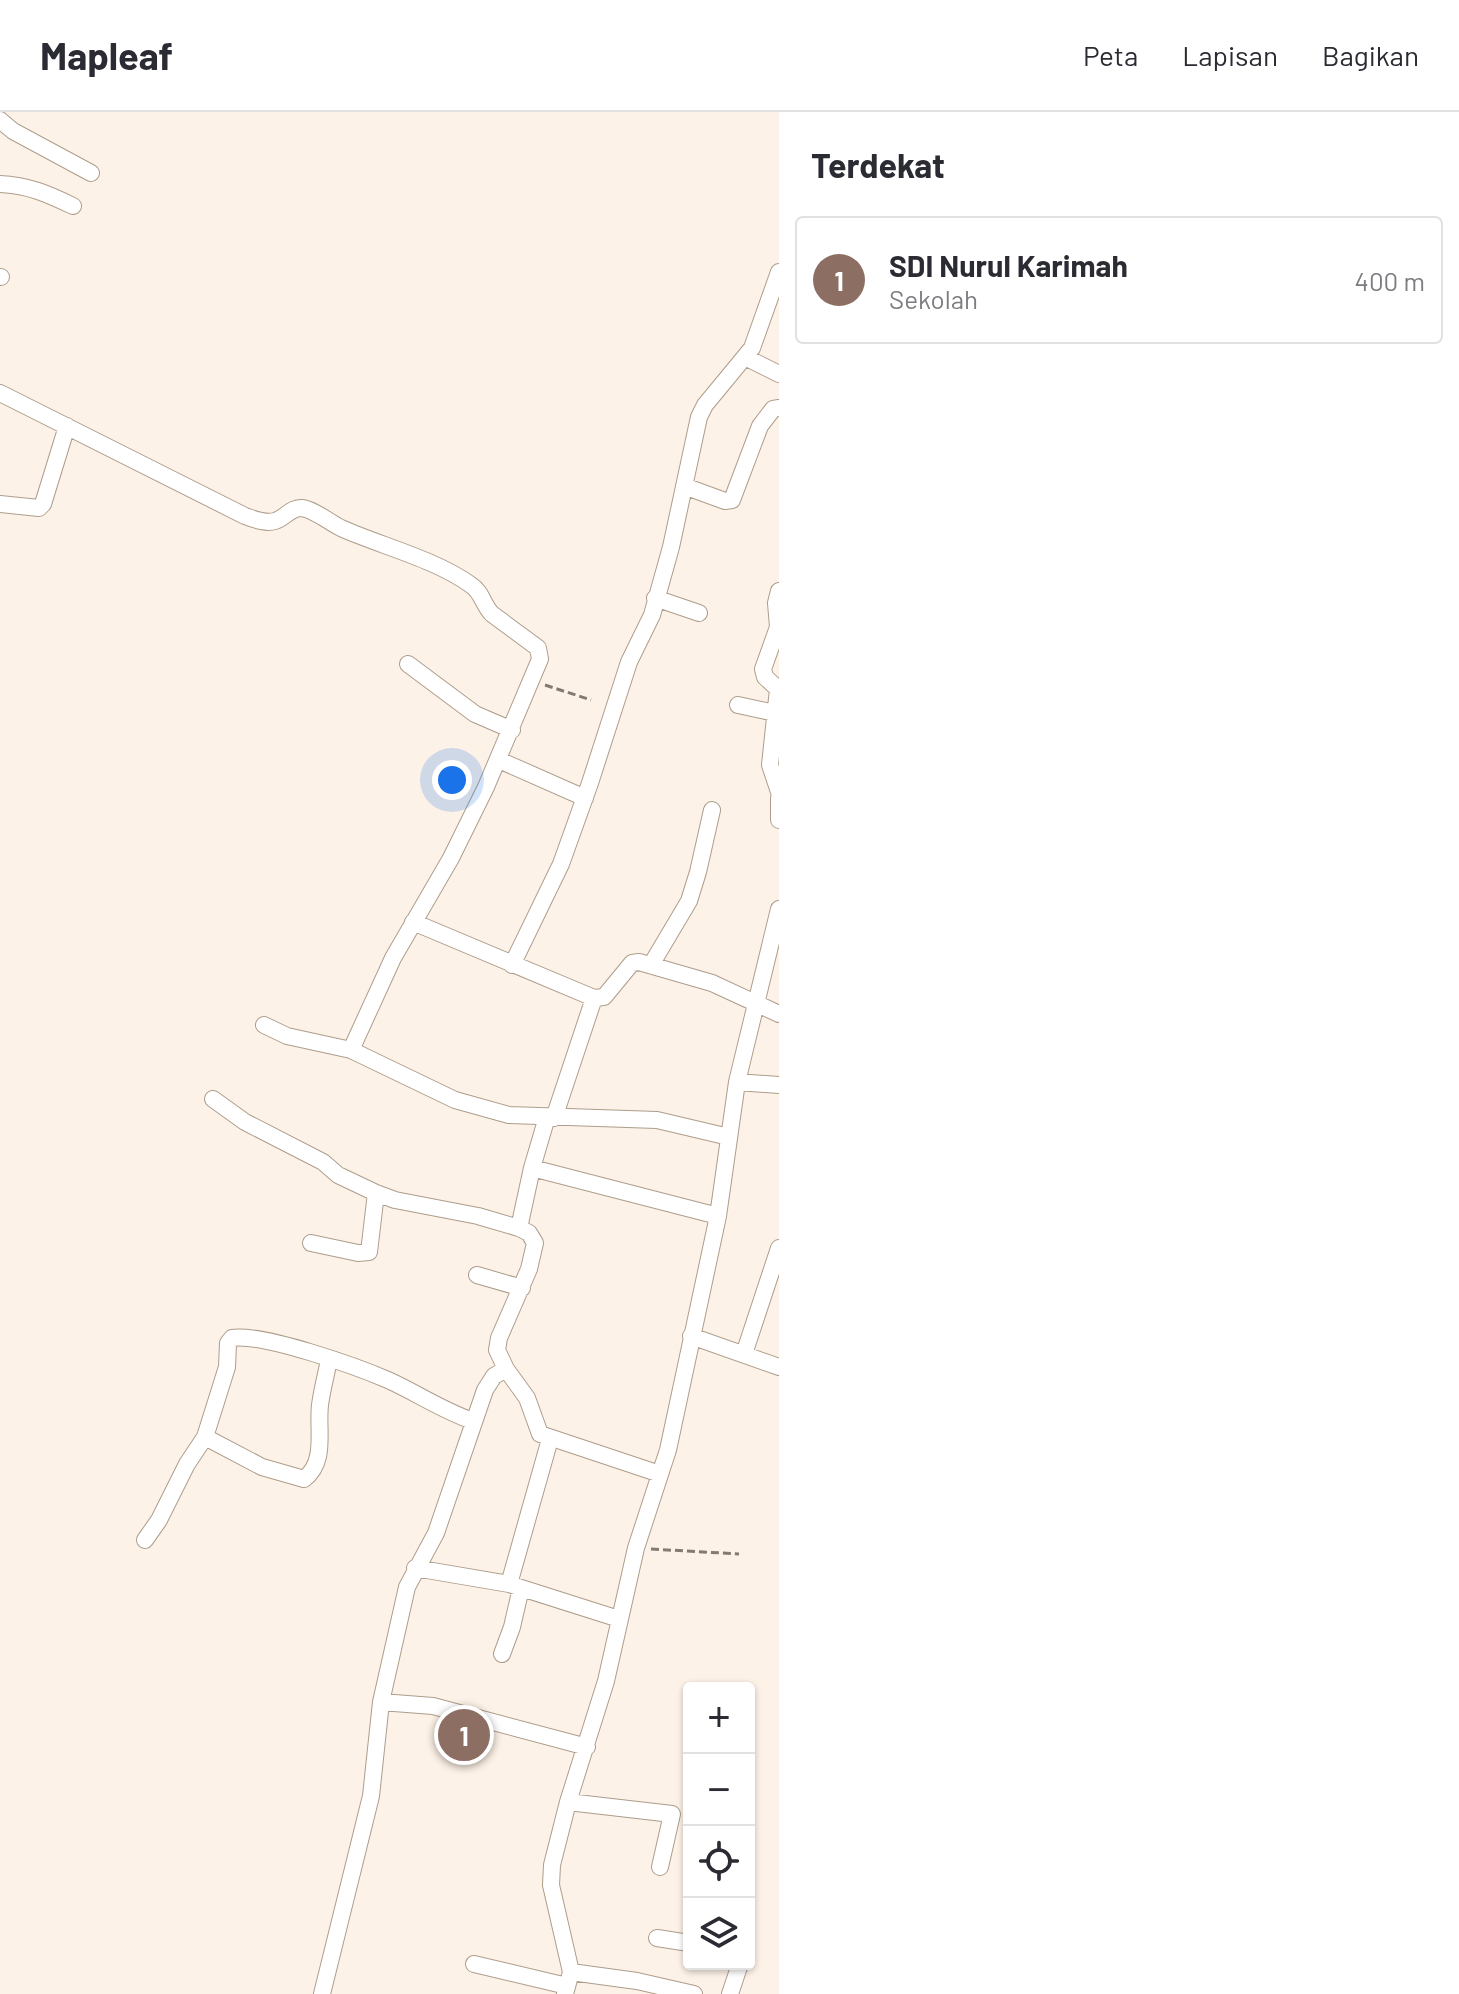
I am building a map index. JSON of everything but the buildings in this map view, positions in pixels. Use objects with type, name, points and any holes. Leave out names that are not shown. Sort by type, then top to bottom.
[{"type":"street","points":[[0,120],[13,131],[91,173]]},
{"type":"street","points":[[0,184],[30,187],[73,206]]},
{"type":"street","points":[[512,965],[561,864],[629,662],[652,615],[671,547],[699,417],[705,405],[754,344],[779,272]]},
{"type":"street","points":[[745,357],[779,374]]},
{"type":"street","points":[[0,393],[245,516],[267,522],[276,521],[298,508],[304,508],[344,529],[469,583],[481,595],[486,609],[538,648],[540,659],[499,760],[451,858],[393,958],[351,1050]]},
{"type":"street","points":[[684,486],[725,501],[732,500],[760,426],[773,409],[779,408]]},
{"type":"street","points":[[0,504],[39,508],[43,504],[67,426]]},
{"type":"street","points":[[779,591],[776,603],[778,627],[763,669],[765,677],[778,689],[775,752],[770,765],[779,792]]},
{"type":"street","points":[[655,598],[699,613]]},
{"type":"street","points":[[408,664],[475,714],[512,730]]},
{"type":"street","points":[[738,705],[775,713]]},
{"type":"street","points":[[499,760],[585,798]]},
{"type":"street","points":[[779,798],[779,820]]},
{"type":"street","points":[[651,965],[689,901],[712,810]]},
{"type":"street","points":[[568,1984],[551,1885],[552,1865],[606,1681],[636,1548],[682,1390],[718,1216],[737,1082],[775,938],[779,909]]},
{"type":"street","points":[[413,922],[594,998],[608,994],[632,963],[651,965],[712,983],[779,1014]]},
{"type":"street","points":[[519,1228],[532,1168],[594,998]]},
{"type":"street","points":[[264,1025],[287,1036],[351,1050],[455,1100],[509,1115],[657,1120],[729,1137]]},
{"type":"street","points":[[737,1082],[779,1085]]},
{"type":"street","points":[[213,1099],[245,1122],[376,1193],[395,1200],[478,1216],[529,1233],[535,1243],[522,1288],[497,1345],[499,1358],[527,1398],[540,1434],[660,1474]]},
{"type":"street","points":[[532,1168],[718,1216]]},
{"type":"street","points":[[311,1243],[358,1253],[369,1252],[376,1193]]},
{"type":"street","points":[[744,1354],[779,1248]]},
{"type":"street","points":[[477,1275],[522,1288]]},
{"type":"street","points":[[691,1336],[779,1367]]},
{"type":"street","points":[[145,1540],[205,1437],[227,1367],[228,1343],[232,1338],[294,1347],[388,1380],[438,1407],[473,1421]]},
{"type":"street","points":[[205,1437],[262,1467],[304,1479],[312,1473],[318,1461],[320,1405],[329,1360]]},
{"type":"street","points":[[322,1994],[371,1796],[381,1702],[403,1602],[415,1568],[436,1533],[485,1390],[494,1376],[506,1369]]},
{"type":"street","points":[[502,1654],[512,1627],[515,1586],[550,1439]]},
{"type":"street","points":[[415,1568],[515,1586],[619,1619]]},
{"type":"street","points":[[381,1702],[433,1706],[587,1747]]},
{"type":"street","points":[[568,1802],[672,1814],[660,1867]]},
{"type":"street","points":[[657,1938],[683,1942]]},
{"type":"street","points":[[474,1964],[568,1984],[637,1981],[694,1994]]},
{"type":"street","points":[[730,1994],[738,1970]]},
{"type":"path","points":[[531,681],[591,700]]},
{"type":"path","points":[[636,1548],[739,1554]]},
{"type":"place","name":"SDI Nurul Karimah","points":[[464,1735]]}]
